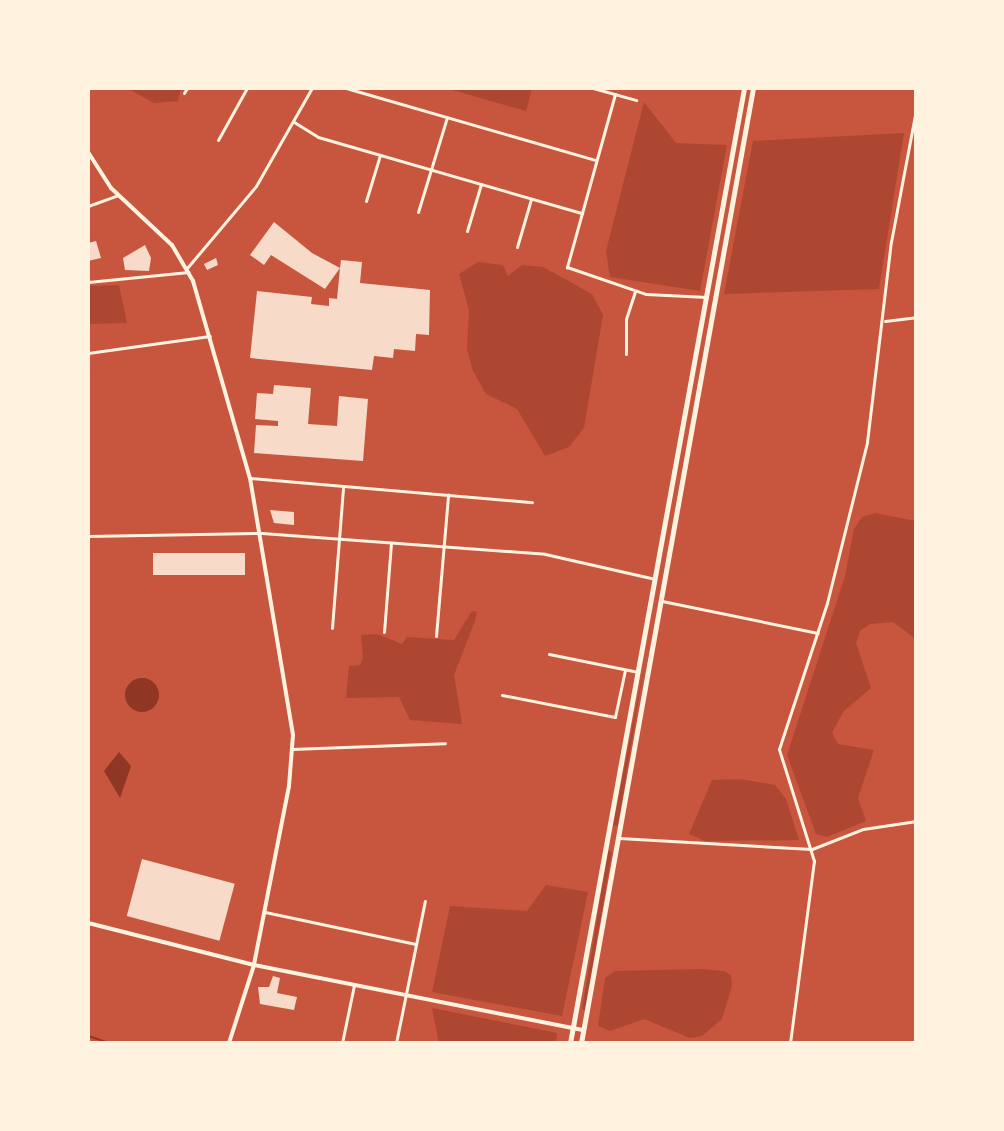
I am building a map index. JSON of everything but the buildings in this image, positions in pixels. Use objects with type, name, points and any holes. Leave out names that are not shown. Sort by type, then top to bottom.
[{"type":"main road","points":[[570,1043],[604,836],[638,672],[744,88]]},
{"type":"main road","points":[[581,1043],[753,88]]},
{"type":"main road","points":[[604,836],[612,829],[619,840]]},
{"type":"main road","points":[[604,836],[609,845],[619,840]]},
{"type":"street","points":[[184,93],[187,88]]},
{"type":"street","points":[[218,140],[247,88]]},
{"type":"street","points":[[88,282],[188,270],[250,194],[312,88]]},
{"type":"street","points":[[346,88],[597,160]]},
{"type":"street","points":[[593,88],[636,100]]},
{"type":"street","points":[[615,94],[567,267],[635,291],[707,297]]},
{"type":"street","points":[[790,1043],[814,873],[812,849],[783,774],[779,749],[818,633],[867,442],[885,321],[891,242],[916,110]]},
{"type":"street","points":[[418,212],[447,117]]},
{"type":"street","points":[[294,122],[318,137],[582,213]]},
{"type":"street","points":[[88,152],[118,195],[165,237],[188,270],[250,478],[290,701],[292,749],[265,912],[254,965],[229,1043]]},
{"type":"street","points":[[366,201],[380,155]]},
{"type":"street","points":[[467,231],[481,184]]},
{"type":"street","points":[[88,206],[118,195]]},
{"type":"street","points":[[517,247],[531,199]]},
{"type":"street","points":[[626,354],[626,319],[635,291]]},
{"type":"street","points":[[885,321],[916,317]]},
{"type":"street","points":[[88,353],[210,336]]},
{"type":"street","points":[[250,478],[532,502]]},
{"type":"street","points":[[332,628],[343,486]]},
{"type":"street","points":[[436,636],[448,495]]},
{"type":"street","points":[[88,536],[262,533],[553,555],[655,579]]},
{"type":"street","points":[[384,632],[391,544]]},
{"type":"street","points":[[662,601],[818,633]]},
{"type":"street","points":[[88,608],[88,634]]},
{"type":"street","points":[[549,654],[638,672]]},
{"type":"street","points":[[502,695],[615,717],[625,670]]},
{"type":"street","points":[[292,749],[445,743]]},
{"type":"street","points":[[619,840],[812,849],[863,829],[916,821]]},
{"type":"street","points":[[396,1043],[425,901]]},
{"type":"street","points":[[265,912],[416,944]]},
{"type":"street","points":[[88,923],[254,965],[583,1030]]},
{"type":"street","points":[[342,1043],[354,985]]},
{"type":"shaded area","points":[[127,88],[181,88],[178,101],[154,103]]},
{"type":"shaded area","points":[[445,88],[532,88],[526,111]]},
{"type":"shaded area","points":[[644,102],[676,143],[727,145],[700,291],[610,277],[606,251]]},
{"type":"shaded area","points":[[904,133],[879,289],[724,294],[753,141]]},
{"type":"shaded area","points":[[478,262],[503,265],[508,276],[522,265],[543,267],[592,294],[603,315],[584,428],[569,447],[545,456],[517,409],[486,394],[473,371],[467,349],[469,310],[459,274]]},
{"type":"shaded area","points":[[119,285],[127,323],[88,324],[88,286]]},
{"type":"shaded area","points":[[875,513],[916,521],[916,639],[893,622],[870,624],[860,631],[856,643],[871,688],[843,712],[832,733],[838,744],[874,750],[858,798],[866,821],[827,837],[816,834],[787,755],[845,576],[854,529],[862,517]]},
{"type":"shaded area","points":[[472,611],[477,612],[475,621],[454,675],[462,724],[410,720],[399,697],[346,698],[349,666],[360,665],[363,658],[361,635],[377,634],[402,644],[407,637],[454,640]]},
{"type":"shaded area","points":[[645,661],[618,826],[613,825]]},
{"type":"shaded area","points":[[142,678],[154,683],[159,695],[154,707],[142,712],[130,707],[125,695],[130,683]]},
{"type":"shaded area","points":[[119,752],[131,766],[120,798],[104,771]]},
{"type":"shaded area","points":[[740,779],[775,785],[786,799],[799,840],[705,841],[689,834],[712,780]]},
{"type":"shaded area","points":[[608,851],[612,852],[585,1010],[582,1009]]},
{"type":"shaded area","points":[[546,885],[588,892],[562,1016],[432,992],[450,906],[527,911]]},
{"type":"shaded area","points":[[615,971],[724,971],[731,975],[732,986],[722,1019],[702,1036],[690,1038],[644,1019],[610,1031],[598,1026],[605,978]]},
{"type":"shaded area","points":[[432,1008],[557,1033],[556,1043],[439,1043]]},
{"type":"waterway","points":[[88,1036],[110,1043]]}]
